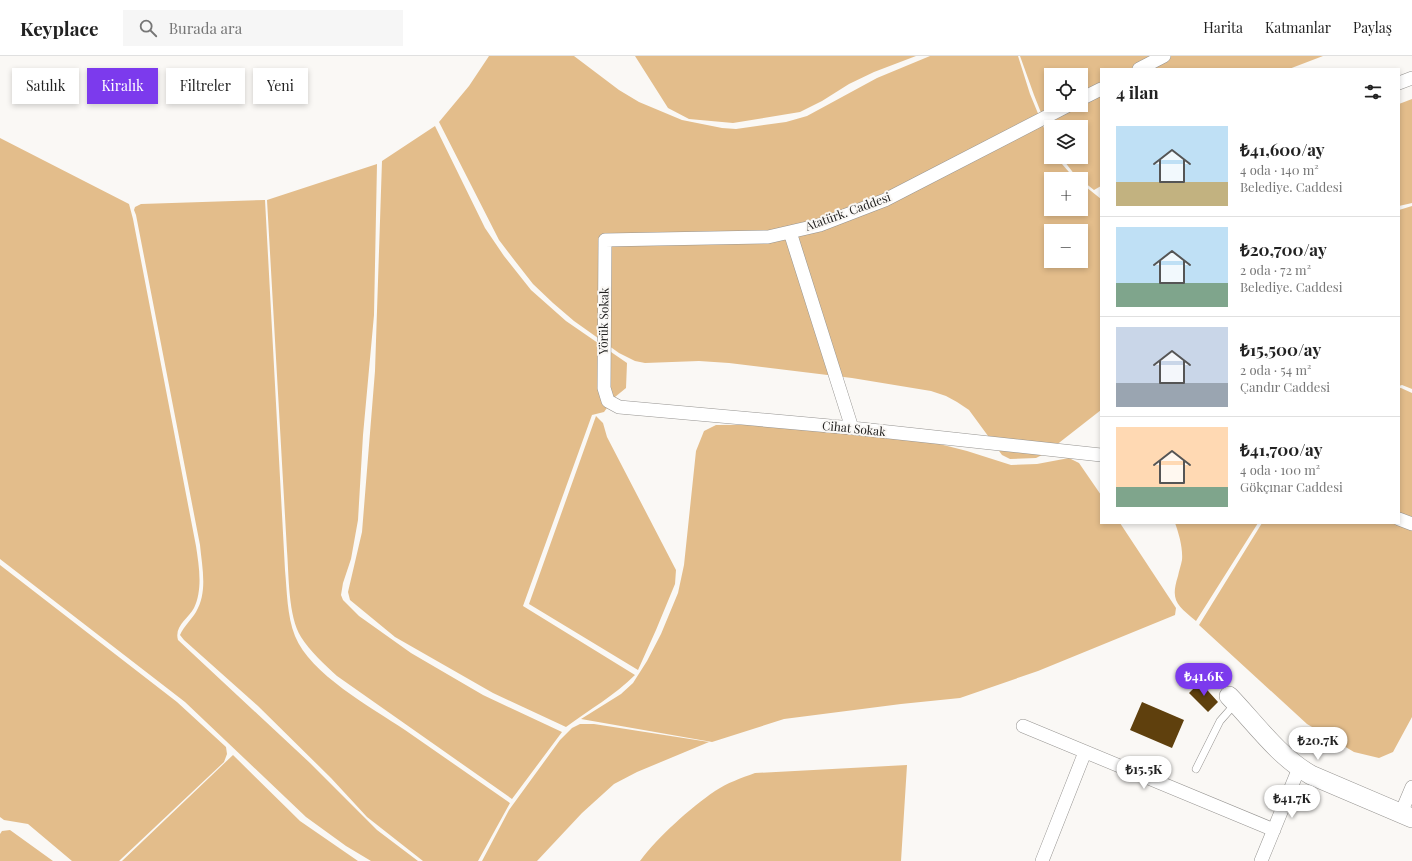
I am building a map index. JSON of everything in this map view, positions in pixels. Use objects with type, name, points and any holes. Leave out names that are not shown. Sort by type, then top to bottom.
[{"type":"street","points":[[1141,68],[1164,56]]},
{"type":"street","points":[[1400,83],[1412,78]]},
{"type":"street","points":[[1088,96],[1100,90]]},
{"type":"street","name":"Atatürk. Caddesi","points":[[605,240],[768,237],[820,225],[885,200],[1055,112]]},
{"type":"street","points":[[790,232],[852,428]]},
{"type":"street","name":"Yörük Sokak","points":[[605,240],[604,388],[608,401]]},
{"type":"street","name":"Cihat Sokak","points":[[608,401],[619,407],[852,428],[1100,455]]},
{"type":"street","points":[[1400,519],[1412,524]]},
{"type":"street","points":[[1233,699],[1283,755],[1299,768],[1311,775],[1409,816],[1412,787]]},
{"type":"street","points":[[1023,726],[1274,830]]},
{"type":"street","points":[[1042,861],[1085,752]]},
{"type":"street","points":[[1261,861],[1299,768]]},
{"type":"lane","points":[[1196,769],[1220,721],[1233,699]]},
{"type":"shaded area","points":[[489,56],[574,56],[619,90],[639,102],[682,120],[722,128],[736,129],[786,122],[807,116],[877,78],[930,56],[1018,56],[1030,94],[1044,128],[1044,164],[1062,164],[1069,172],[1044,172],[1044,216],[1088,216],[1088,189],[1100,198],[1100,411],[1046,453],[1036,458],[1010,459],[1002,455],[969,410],[946,396],[931,391],[852,378],[729,363],[699,361],[645,363],[635,361],[619,353],[574,321],[553,303],[533,284],[499,240],[439,122],[469,86]]},
{"type":"shaded area","points":[[635,56],[916,56],[874,72],[849,84],[822,101],[800,112],[733,123],[689,119],[668,108]]},
{"type":"shaded area","points":[[1020,56],[1323,56],[1292,68],[1100,68],[1100,187],[1094,190],[1088,185],[1088,172],[1073,172],[1066,164],[1088,164],[1088,120],[1044,120]]},
{"type":"shaded area","points":[[1412,99],[1412,203],[1400,206],[1400,104]]},
{"type":"shaded area","points":[[435,126],[485,228],[504,256],[531,290],[566,321],[627,363],[626,388],[615,397],[604,412],[592,415],[523,606],[635,675],[610,696],[566,727],[493,693],[395,637],[350,600],[348,592],[362,532],[375,371],[382,161]]},
{"type":"shaded area","points":[[0,138],[129,204],[196,546],[200,577],[197,601],[194,608],[182,623],[178,631],[178,640],[310,763],[377,830],[418,861],[371,861],[346,846],[306,817],[185,702],[0,559]]},
{"type":"shaded area","points":[[377,164],[374,315],[363,435],[358,520],[351,559],[343,583],[341,595],[343,600],[359,616],[411,653],[483,695],[562,732],[512,799],[337,676],[304,642],[297,628],[291,607],[267,200]]},
{"type":"shaded area","points":[[265,200],[285,570],[292,628],[303,650],[327,676],[343,689],[510,803],[478,861],[423,861],[367,817],[331,778],[258,706],[180,635],[200,604],[203,588],[202,562],[200,545],[134,210],[135,207],[141,204]]},
{"type":"shaded area","points":[[1412,206],[1412,389],[1400,386],[1400,210]]},
{"type":"shaded area","points":[[1400,388],[1412,393],[1412,717],[1393,752],[1379,758],[1354,752],[1307,724],[1199,625],[1261,524],[1400,524]]},
{"type":"shaded area","points":[[596,416],[603,423],[607,437],[676,570],[675,584],[638,670],[529,604]]},
{"type":"shaded area","points":[[846,424],[884,430],[967,451],[1011,465],[1037,464],[1069,458],[1079,463],[1100,494],[1100,524],[1121,524],[1176,608],[1175,615],[1038,671],[960,698],[784,719],[712,742],[581,719],[621,694],[633,683],[647,661],[661,634],[678,593],[684,565],[696,451],[704,431],[716,425]]},
{"type":"shaded area","points":[[1175,524],[1257,524],[1196,621],[1184,611],[1175,597],[1176,584],[1182,562],[1182,551]]},
{"type":"shaded area","points":[[0,565],[177,702],[226,747],[227,754],[224,762],[119,861],[72,861],[28,824],[4,820],[0,817]]},
{"type":"shaded area","points":[[580,724],[594,724],[709,742],[637,772],[614,784],[582,813],[537,861],[482,861],[509,810],[560,740],[572,728]]},
{"type":"shaded area","points":[[233,755],[300,821],[358,861],[122,861]]},
{"type":"shaded area","points":[[907,765],[901,861],[640,861],[675,823],[705,798],[734,781],[755,773]]},
{"type":"shaded area","points":[[10,830],[53,861],[0,861],[0,834],[2,831]]},
{"type":"building","points":[[1200,682],[1218,702],[1208,712],[1189,693]]},
{"type":"building","points":[[1142,702],[1184,720],[1172,748],[1130,730]]}]
